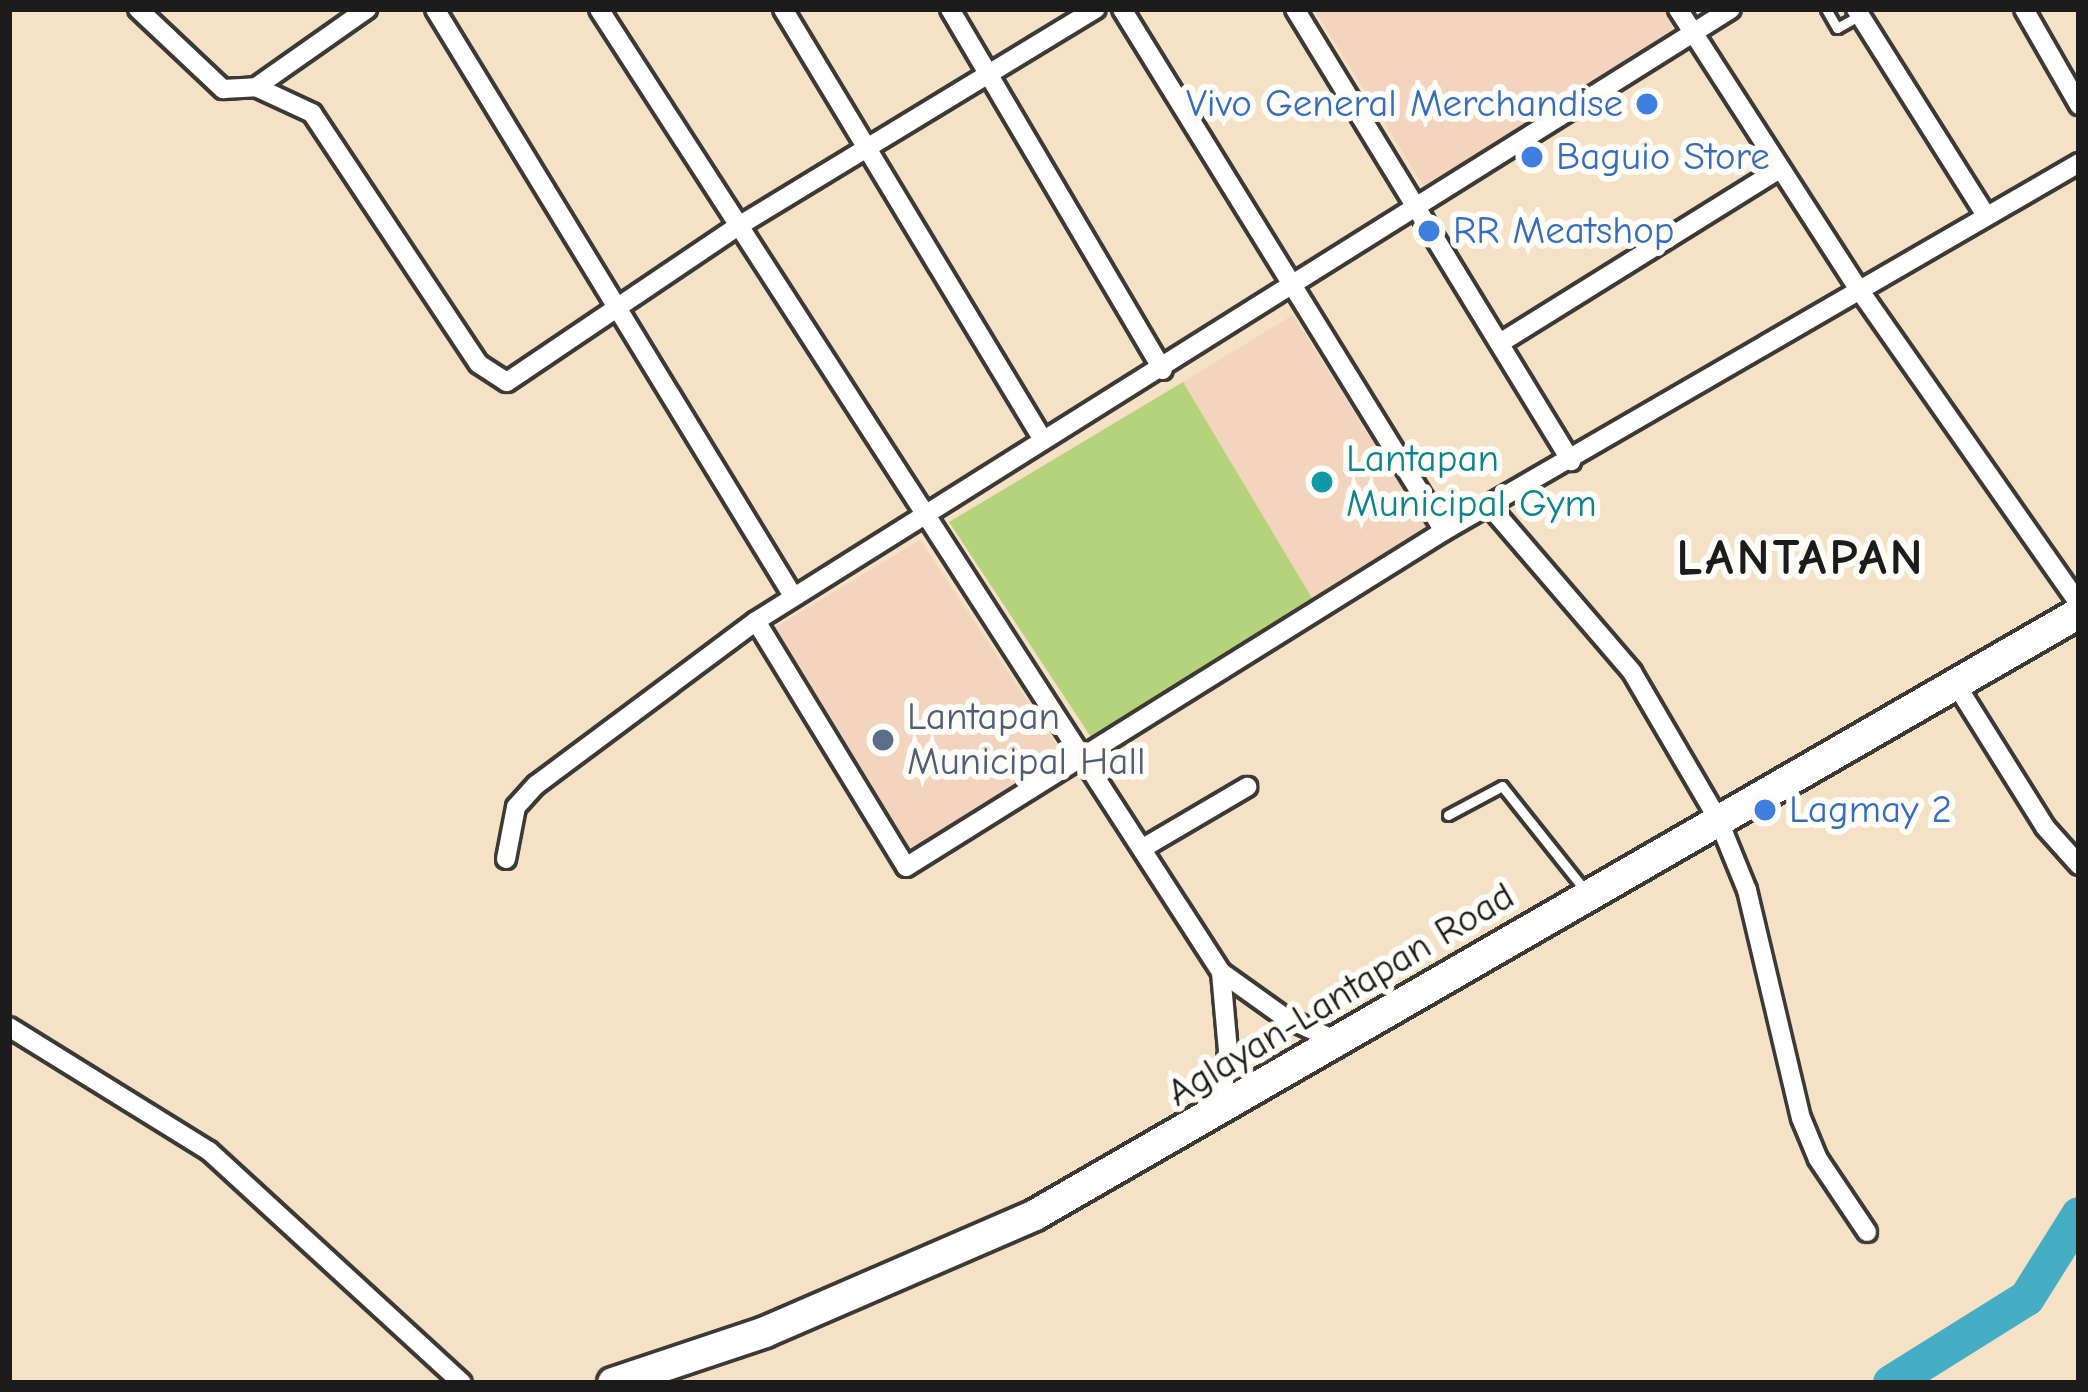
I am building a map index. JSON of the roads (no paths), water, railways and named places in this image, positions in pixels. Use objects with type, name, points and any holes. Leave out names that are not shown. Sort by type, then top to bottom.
[{"type":"main road","name":"Aglayan-Lantapan Road","points":[[613,1383],[905,1275],[1220,1115],[1588,894],[1957,686],[2079,609]]},
{"type":"street","points":[[138,9],[200,75],[223,89],[256,87],[318,120],[490,376],[518,380],[620,301],[1096,9]]},
{"type":"street","points":[[256,87],[367,9]]},
{"type":"street","points":[[435,9],[620,301],[794,596]]},
{"type":"street","points":[[599,9],[923,519],[1082,753],[1221,972],[1284,1017],[1343,1043]]},
{"type":"street","points":[[783,9],[1043,440]]},
{"type":"street","points":[[950,9],[1162,370]]},
{"type":"street","points":[[1122,9],[1444,531]]},
{"type":"street","points":[[1295,9],[1571,461]]},
{"type":"street","points":[[1678,9],[1858,288],[2079,609]]},
{"type":"street","points":[[506,859],[516,807],[536,784],[756,621],[1419,211],[1731,9]]},
{"type":"street","points":[[2024,9],[2079,105]]},
{"type":"street","points":[[1858,12],[1985,214]]},
{"type":"street","points":[[756,621],[906,867],[1444,531],[1492,509],[1858,288],[2079,163]]},
{"type":"street","points":[[1500,343],[1780,169]]},
{"type":"street","points":[[1492,509],[1632,672],[1718,819],[1748,890],[1801,1118],[1817,1159],[1867,1232]]},
{"type":"street","points":[[1957,686],[2044,826],[2079,865]]},
{"type":"street","points":[[1143,848],[1247,787]]},
{"type":"street","points":[[1220,1115],[1228,1051],[1221,972]]},
{"type":"street","points":[[9,1027],[209,1151],[462,1383]]},
{"type":"lane","points":[[1826,9],[1837,28],[1858,12]]},
{"type":"lane","points":[[1448,815],[1502,786],[1588,894]]},
{"type":"waterway","points":[[1891,1383],[2027,1298],[2079,1215]]},
{"type":"place","name":"Vivo General Merchandise","points":[[1647,104]]},
{"type":"place","name":"Baguio Store","points":[[1532,157]]},
{"type":"place","name":"RR Meatshop","points":[[1429,231]]},
{"type":"place","name":"Lantapan Municipal Gym","points":[[1322,482]]},
{"type":"place","name":"Lantapan Municipal Hall","points":[[883,740]]},
{"type":"place","name":"Lagmay 2","points":[[1765,810]]},
{"type":"district","name":"LANTAPAN","points":[[1801,558]]}]
